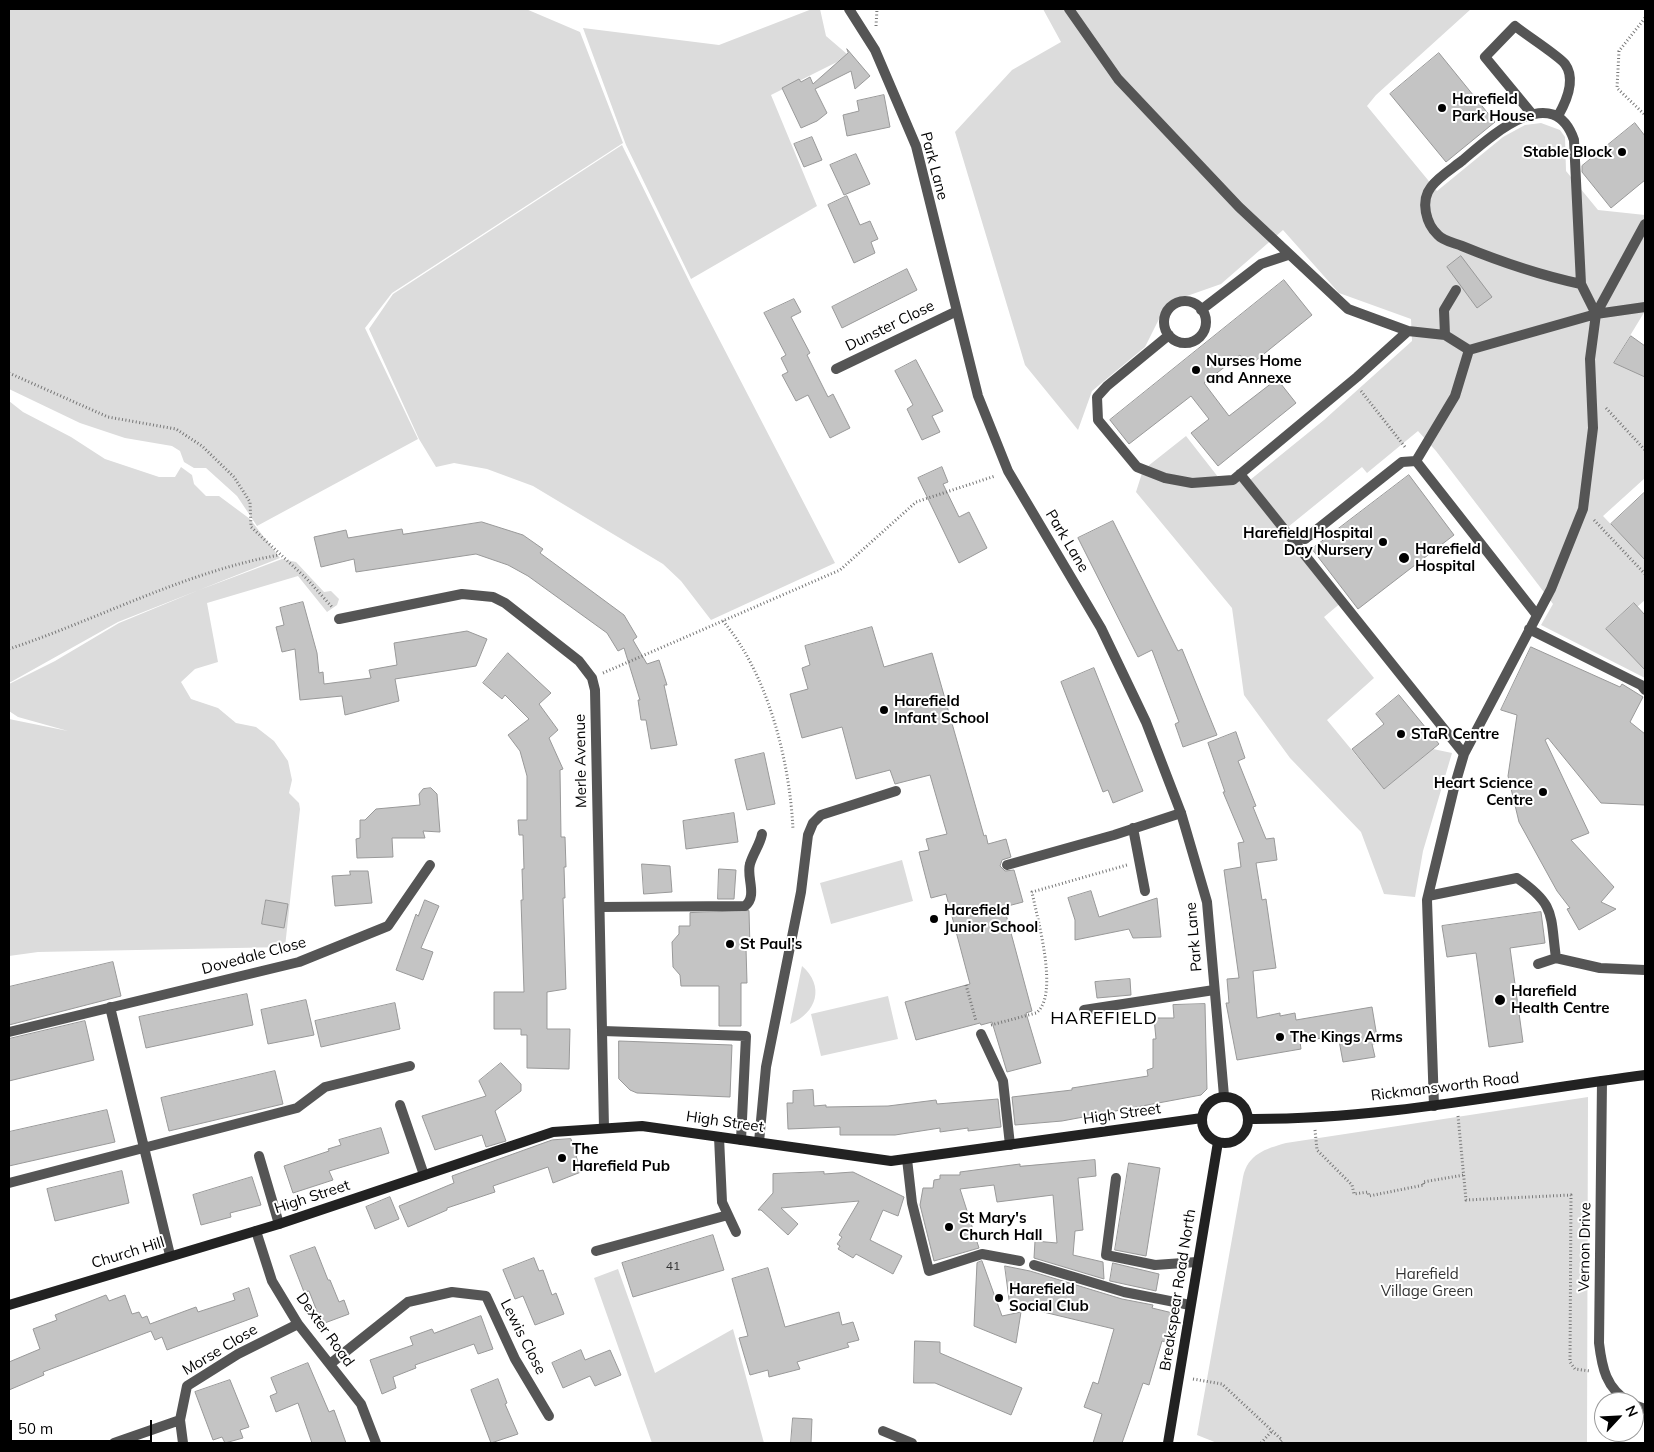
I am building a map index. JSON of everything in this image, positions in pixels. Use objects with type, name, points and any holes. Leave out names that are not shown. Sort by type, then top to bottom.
[{"type":"street","name":"Park Lane","points":[[849,9],[875,50],[916,146],[944,267],[958,311],[978,396],[1008,472],[1101,628],[1146,722],[1181,813],[1207,902],[1224,1096]]},
{"type":"street","points":[[1069,9],[1118,79],[1288,254],[1348,308],[1408,331],[1445,335],[1469,350],[1596,314],[1645,307]]},
{"type":"street","points":[[1532,114],[1485,57],[1515,26],[1566,65],[1570,80],[1564,105],[1558,116]]},
{"type":"street","points":[[1581,284],[1536,274],[1438,236],[1426,218],[1425,202],[1430,187],[1497,131],[1532,114],[1558,116],[1569,127],[1574,140],[1581,284],[1596,314]]},
{"type":"street","points":[[1434,1106],[1428,896],[1464,754],[1528,629],[1551,589],[1583,509],[1593,428],[1590,359],[1596,314],[1645,224]]},
{"type":"street","points":[[1202,310],[1261,264],[1288,254]]},
{"type":"street","points":[[1445,335],[1444,310],[1456,290]]},
{"type":"street","points":[[1188,301],[1195,303],[1202,310],[1206,320],[1205,327],[1198,338],[1185,343],[1178,342],[1169,335],[1164,320],[1170,308],[1175,304],[1188,301]]},
{"type":"street","name":"Dunster Close","points":[[836,369],[958,311]]},
{"type":"street","points":[[1169,335],[1107,386],[1097,397],[1098,420],[1137,467],[1165,478],[1192,484],[1233,480],[1352,381],[1408,331]]},
{"type":"street","points":[[1416,461],[1455,396],[1469,350]]},
{"type":"street","points":[[1291,538],[1305,539],[1402,462],[1416,461]]},
{"type":"street","points":[[1416,461],[1504,576],[1536,614]]},
{"type":"street","points":[[1240,474],[1464,754]]},
{"type":"street","points":[[339,618],[462,594],[493,597],[505,604],[579,661],[592,678]]},
{"type":"street","points":[[1528,629],[1641,685],[1645,690]]},
{"type":"street","name":"Merle Avenue","points":[[592,678],[595,690],[604,1128]]},
{"type":"street","points":[[759,1142],[766,1067],[801,892],[808,835],[813,823],[821,815],[896,791]]},
{"type":"street","points":[[1007,865],[1114,835],[1181,813]]},
{"type":"street","points":[[1133,828],[1146,891]]},
{"type":"street","points":[[600,907],[746,906],[751,898],[750,864],[762,834]]},
{"type":"street","name":"Dovedale Close","points":[[9,1032],[299,962],[388,926],[430,865]]},
{"type":"street","points":[[1428,896],[1517,878],[1535,890],[1548,906],[1556,958]]},
{"type":"street","points":[[1538,964],[1556,958],[1600,968],[1645,970]]},
{"type":"street","points":[[1084,1010],[1214,990]]},
{"type":"street","points":[[110,1007],[142,1148],[170,1255]]},
{"type":"street","points":[[981,1029],[1003,1081],[1010,1144]]},
{"type":"street","points":[[603,1031],[746,1036],[740,1140]]},
{"type":"street","points":[[9,1183],[297,1108],[325,1086],[410,1066]]},
{"type":"street","name":"Rickmansworth Road","points":[[1248,1119],[1314,1116],[1434,1106],[1645,1075]]},
{"type":"street","name":"Vernon Drive","points":[[1602,1081],[1599,1343],[1602,1370],[1608,1383],[1618,1392]]},
{"type":"street","points":[[1224,1096],[1231,1097],[1243,1105],[1248,1119],[1246,1130],[1239,1138],[1230,1142],[1218,1142],[1206,1132],[1202,1118],[1204,1111],[1212,1101],[1224,1096]]},
{"type":"street","points":[[400,1104],[424,1175]]},
{"type":"street","name":"High Street","points":[[256,1231],[553,1132],[642,1126],[891,1161],[1202,1118]]},
{"type":"street","points":[[719,1137],[722,1202],[736,1232]]},
{"type":"street","name":"Breakspear Road North","points":[[1168,1443],[1218,1142]]},
{"type":"street","points":[[259,1156],[279,1224]]},
{"type":"street","points":[[907,1159],[912,1203],[929,1271],[982,1254],[1020,1261]]},
{"type":"street","points":[[1116,1178],[1106,1255],[1155,1265],[1197,1262]]},
{"type":"street","points":[[596,1251],[728,1215]]},
{"type":"street","name":"Church Hill","points":[[9,1305],[170,1255],[256,1231]]},
{"type":"street","name":"Dexter Road","points":[[256,1231],[272,1281],[298,1324],[361,1404],[376,1443]]},
{"type":"street","points":[[1034,1266],[1124,1292],[1190,1305]]},
{"type":"street","name":"Lewis Close","points":[[330,1364],[408,1302],[452,1292],[486,1296],[515,1358],[549,1416]]},
{"type":"street","name":"Morse Close","points":[[184,1443],[180,1420],[187,1386],[238,1354],[298,1324]]},
{"type":"street","points":[[114,1443],[180,1420]]},
{"type":"street","points":[[883,1431],[912,1443]]},
{"type":"path","points":[[1645,18],[1619,51],[1617,88],[1645,116]]},
{"type":"path","points":[[9,373],[108,417],[176,429],[202,446],[234,477],[250,502],[251,527],[307,579],[339,618]]},
{"type":"path","points":[[1352,381],[1416,461]]},
{"type":"path","points":[[1592,393],[1645,450]]},
{"type":"path","points":[[592,678],[840,570],[916,502],[1008,472]]},
{"type":"path","points":[[1583,509],[1645,574]]},
{"type":"path","points":[[9,649],[48,636],[186,582],[247,561],[280,555]]},
{"type":"path","points":[[966,985],[981,1029],[1041,1010],[1046,999],[1047,978],[1032,892],[1125,865]]},
{"type":"path","points":[[1456,1103],[1466,1200],[1571,1195],[1570,1362],[1575,1369],[1582,1372],[1602,1370]]},
{"type":"path","points":[[1314,1116],[1318,1150],[1352,1185],[1354,1194],[1368,1192],[1369,1196],[1424,1185],[1423,1182],[1464,1175]]},
{"type":"path","points":[[1180,1376],[1222,1384],[1282,1440],[1279,1443]]},
{"type":"path","points":[[1261,1443],[1272,1430]]},
{"type":"green space","points":[[9,9],[526,9],[580,32],[623,143],[392,293],[365,328],[418,439],[257,526],[237,496],[206,468],[194,468],[184,462],[180,451],[172,446],[125,438],[80,423],[9,389]]},
{"type":"green space","points":[[812,9],[820,9],[826,36],[847,54],[837,62],[771,95],[817,206],[691,279],[626,145],[583,28],[719,45]]},
{"type":"green space","points":[[1043,9],[1471,9],[1376,95],[1367,106],[1437,191],[1503,137],[1525,125],[1541,123],[1560,130],[1565,137],[1566,171],[1598,210],[1645,215],[1645,311],[1614,362],[1645,377],[1645,478],[1603,516],[1645,560],[1645,600],[1637,607],[1633,603],[1606,629],[1645,670],[1645,678],[1541,625],[1553,604],[1436,451],[1418,431],[1367,473],[1362,467],[1288,527],[1250,480],[1324,420],[1412,341],[1411,319],[1339,293],[1283,230],[1221,284],[1167,303],[1145,347],[1092,391],[1078,430],[1025,365],[955,132],[1012,70],[1061,42]]},
{"type":"green space","points":[[622,145],[691,285],[835,563],[711,620],[681,581],[663,564],[533,486],[487,469],[454,463],[436,467],[419,439],[369,329],[393,294]]},
{"type":"green space","points":[[9,401],[23,412],[71,437],[105,459],[159,477],[175,477],[181,467],[192,475],[194,484],[206,496],[219,496],[250,519],[280,558],[118,622],[9,683]]},
{"type":"green space","points":[[1186,436],[1222,482],[1240,474],[1342,602],[1324,617],[1374,678],[1327,720],[1384,789],[1433,749],[1452,753],[1423,851],[1415,897],[1384,894],[1361,832],[1290,758],[1244,695],[1232,608],[1136,492],[1143,470]]},
{"type":"green space","points":[[282,559],[296,562],[324,592],[331,591],[339,599],[337,605],[327,612],[298,576],[207,603],[218,662],[195,669],[181,682],[191,699],[218,708],[236,723],[256,727],[274,741],[288,761],[292,780],[289,793],[299,803],[300,809],[285,947],[38,952],[9,956],[9,719],[68,731],[18,717],[9,711],[9,684],[55,661],[119,623]]},
{"type":"green space","points":[[902,860],[913,901],[831,924],[820,883]]},
{"type":"green space","points":[[802,966],[814,982],[815,998],[812,1006],[806,1013],[790,1024]]},
{"type":"green space","points":[[888,996],[898,1039],[821,1056],[811,1014]]},
{"type":"green space","name":"Harefield Village Green","points":[[1588,1097],[1587,1443],[1217,1443],[1197,1435],[1243,1177],[1245,1169],[1253,1158],[1264,1150],[1286,1143]]},
{"type":"green space","points":[[618,1269],[655,1373],[733,1329],[764,1443],[652,1443],[594,1278]]},
{"type":"building","points":[[847,49],[870,76],[855,89],[851,71],[815,89],[827,113],[817,121],[801,128],[782,88],[799,79],[801,82],[810,77],[813,84],[848,53]]},
{"type":"building","name":"Harefield Park House","points":[[1439,53],[1495,122],[1446,162],[1390,94]]},
{"type":"building","points":[[884,95],[890,127],[847,136],[843,115],[859,111],[857,101]]},
{"type":"building","name":"Stable Block","points":[[1635,123],[1645,136],[1645,180],[1611,208],[1582,172],[1582,166]]},
{"type":"building","points":[[812,137],[822,160],[804,167],[794,144]]},
{"type":"building","points":[[856,154],[870,184],[844,195],[830,165]]},
{"type":"building","points":[[847,196],[860,225],[870,221],[878,239],[871,242],[875,253],[854,263],[828,205]]},
{"type":"building","points":[[1461,256],[1492,297],[1477,308],[1447,267]]},
{"type":"building","points":[[907,269],[917,290],[842,328],[832,307]]},
{"type":"building","name":"Nurses Home and Annexe","points":[[1284,280],[1312,315],[1249,366],[1240,355],[1204,383],[1229,416],[1277,379],[1296,403],[1218,466],[1191,433],[1209,419],[1191,396],[1129,444],[1110,420]]},
{"type":"building","points":[[794,299],[801,312],[791,317],[810,353],[807,355],[828,397],[833,394],[850,428],[830,438],[808,395],[796,401],[782,375],[788,372],[781,358],[786,355],[764,313]]},
{"type":"building","points":[[1631,336],[1645,346],[1645,377],[1614,363]]},
{"type":"building","points":[[916,360],[943,411],[932,416],[940,432],[922,440],[907,409],[913,405],[895,371]]},
{"type":"building","points":[[942,467],[948,482],[943,484],[959,517],[969,512],[987,548],[959,563],[918,478]]},
{"type":"building","name":"Harefield Hospital Day Nursery","points":[[1409,475],[1454,535],[1358,609],[1312,549]]},
{"type":"building","points":[[1645,492],[1645,560],[1611,524]]},
{"type":"building","points":[[1113,521],[1178,651],[1182,649],[1217,735],[1183,747],[1175,724],[1179,722],[1152,650],[1138,657],[1078,538]]},
{"type":"building","points":[[482,522],[523,535],[543,549],[540,553],[624,615],[637,637],[633,640],[647,664],[659,660],[667,685],[664,685],[677,745],[651,749],[646,720],[641,720],[638,700],[640,700],[624,648],[618,651],[607,633],[528,576],[508,565],[476,554],[356,572],[354,559],[321,567],[314,537],[346,530],[348,538],[402,529],[403,534]]},
{"type":"building","points":[[303,602],[317,653],[319,673],[323,672],[324,684],[371,678],[369,670],[397,665],[394,643],[467,631],[487,639],[476,666],[395,679],[399,701],[345,715],[342,696],[300,700],[295,649],[282,652],[276,627],[284,625],[280,608]]},
{"type":"building","points":[[1634,603],[1645,615],[1645,670],[1606,629]]},
{"type":"building","points":[[872,627],[884,667],[932,653],[984,836],[986,835],[988,844],[1006,839],[1011,857],[1002,860],[1000,866],[1005,871],[1014,870],[1023,902],[1004,907],[1032,1011],[1026,1013],[1041,1063],[1007,1072],[992,1022],[981,1025],[980,1023],[916,1040],[905,1002],[970,984],[946,894],[931,898],[919,852],[929,850],[926,839],[947,834],[930,775],[895,784],[890,770],[856,779],[842,727],[802,738],[790,694],[808,689],[802,668],[810,665],[805,646]]},
{"type":"building","name":"Heart Science Centre","points":[[1531,647],[1620,687],[1622,684],[1643,697],[1630,722],[1645,734],[1645,805],[1601,803],[1548,738],[1545,740],[1589,833],[1571,840],[1614,887],[1601,902],[1616,909],[1579,930],[1567,909],[1570,908],[1557,891],[1519,822],[1508,776],[1517,715],[1501,710]]},
{"type":"building","points":[[508,653],[551,693],[539,704],[558,730],[549,738],[563,769],[560,770],[561,837],[565,837],[566,867],[564,867],[565,898],[563,898],[566,989],[547,992],[547,1029],[570,1029],[569,1069],[527,1068],[527,1035],[521,1035],[521,1029],[494,1029],[494,992],[524,992],[521,900],[523,900],[522,869],[524,869],[523,835],[519,835],[518,820],[527,820],[527,776],[520,751],[508,735],[529,719],[505,695],[502,699],[483,683]]},
{"type":"building","points":[[1094,668],[1143,791],[1113,803],[1108,790],[1103,792],[1061,682]]},
{"type":"building","name":"STaR Centre","points":[[1399,695],[1439,744],[1384,789],[1352,749],[1384,724],[1376,714]]},
{"type":"building","points":[[1236,732],[1245,758],[1238,761],[1256,806],[1253,807],[1266,839],[1274,838],[1277,860],[1256,863],[1262,900],[1266,899],[1276,968],[1253,971],[1257,1018],[1280,1013],[1280,1016],[1295,1013],[1296,1020],[1372,1007],[1378,1043],[1372,1044],[1375,1057],[1343,1062],[1338,1035],[1300,1042],[1301,1049],[1237,1060],[1226,1003],[1229,1003],[1227,979],[1239,978],[1224,870],[1241,867],[1238,843],[1244,842],[1223,792],[1225,792],[1208,743]]},
{"type":"building","points":[[764,753],[775,804],[747,810],[735,760]]},
{"type":"building","points":[[431,788],[437,794],[440,832],[423,831],[425,838],[392,838],[393,857],[357,858],[356,839],[360,838],[360,820],[365,820],[376,809],[420,805],[419,794],[423,789]]},
{"type":"building","points":[[734,813],[738,842],[686,849],[683,821]]},
{"type":"building","points":[[642,864],[670,866],[672,892],[644,894]]},
{"type":"building","points":[[719,869],[736,870],[734,899],[718,899]]},
{"type":"building","points":[[350,871],[368,871],[372,903],[335,906],[332,876],[350,875]]},
{"type":"building","points":[[1091,891],[1099,917],[1157,898],[1161,937],[1133,938],[1129,929],[1075,940],[1075,920],[1068,898]]},
{"type":"building","points":[[266,900],[288,904],[284,928],[262,924]]},
{"type":"building","points":[[425,900],[439,906],[421,948],[433,952],[423,980],[396,970],[416,914],[418,916]]},
{"type":"building","points":[[749,911],[750,948],[746,948],[747,983],[741,983],[741,1026],[719,1026],[719,986],[681,986],[680,975],[673,967],[672,942],[679,934],[679,926],[690,926],[690,913]]},
{"type":"building","name":"Harefield Health Centre","points":[[1541,912],[1545,943],[1510,948],[1523,1042],[1489,1047],[1476,953],[1447,957],[1442,926]]},
{"type":"building","points":[[113,962],[121,996],[9,1025],[9,987]]},
{"type":"building","points":[[1130,979],[1131,995],[1097,998],[1095,982]]},
{"type":"building","points":[[247,994],[253,1025],[146,1048],[139,1017]]},
{"type":"building","points":[[306,1000],[314,1035],[268,1044],[261,1010]]},
{"type":"building","points":[[395,1003],[400,1029],[321,1047],[315,1021]]},
{"type":"building","points":[[1205,1004],[1207,1089],[1201,1095],[1062,1121],[1015,1125],[1012,1097],[1072,1090],[1072,1088],[1148,1076],[1147,1070],[1153,1068],[1153,1039],[1156,1039],[1154,1018],[1174,1018],[1173,1005]]},
{"type":"building","points":[[85,1021],[94,1060],[9,1081],[9,1039]]},
{"type":"building","points":[[619,1041],[732,1045],[730,1097],[637,1093],[630,1090],[619,1079]]},
{"type":"building","points":[[501,1063],[521,1084],[521,1091],[495,1111],[506,1141],[486,1147],[482,1135],[435,1150],[422,1116],[486,1096],[479,1081]]},
{"type":"building","points":[[275,1071],[283,1104],[169,1131],[161,1098]]},
{"type":"building","points":[[813,1090],[814,1106],[826,1105],[826,1107],[888,1106],[936,1100],[937,1104],[998,1099],[1001,1127],[968,1131],[968,1128],[940,1132],[940,1128],[895,1135],[840,1135],[840,1127],[788,1129],[787,1103],[793,1103],[793,1091]]},
{"type":"building","points":[[107,1110],[115,1142],[9,1166],[9,1132]]},
{"type":"building","points":[[381,1128],[389,1153],[329,1171],[333,1180],[293,1193],[284,1166],[329,1151],[328,1149],[341,1145],[339,1140]]},
{"type":"building","points":[[571,1139],[581,1172],[553,1183],[548,1167],[493,1186],[495,1192],[447,1208],[447,1210],[408,1227],[399,1206],[454,1183],[452,1176],[552,1140]]},
{"type":"building","points":[[1095,1160],[1096,1176],[1078,1178],[1083,1230],[1075,1231],[1073,1255],[1103,1262],[1104,1279],[1034,1258],[1035,1241],[1057,1243],[1053,1195],[997,1202],[994,1185],[960,1189],[979,1248],[934,1261],[920,1205],[923,1188],[933,1188],[934,1180],[940,1179],[940,1175],[960,1175],[960,1172],[1020,1164],[1020,1166]]},
{"type":"building","points":[[1129,1163],[1160,1168],[1146,1256],[1115,1250]]},
{"type":"building","points":[[122,1171],[129,1203],[55,1221],[47,1189]]},
{"type":"building","points":[[824,1172],[824,1174],[853,1172],[904,1197],[898,1216],[883,1210],[870,1240],[902,1256],[893,1274],[856,1254],[853,1258],[838,1249],[840,1246],[837,1244],[842,1237],[839,1235],[859,1201],[781,1208],[798,1224],[788,1235],[761,1210],[758,1210],[773,1193],[773,1174]]},
{"type":"building","points":[[252,1177],[261,1205],[230,1213],[231,1217],[201,1225],[193,1195]]},
{"type":"building","points":[[390,1197],[399,1219],[375,1229],[366,1207]]},
{"type":"building","points":[[713,1235],[724,1270],[633,1297],[622,1263]]},
{"type":"building","points":[[315,1247],[339,1302],[344,1300],[349,1314],[322,1324],[309,1291],[304,1292],[290,1256]]},
{"type":"building","points":[[534,1258],[539,1271],[543,1270],[552,1295],[556,1293],[564,1314],[535,1325],[523,1296],[515,1299],[503,1270]]},
{"type":"building","points":[[982,1261],[1002,1316],[1021,1312],[1016,1343],[974,1326],[977,1263]]},
{"type":"building","points":[[1113,1263],[1159,1274],[1156,1291],[1110,1281]]},
{"type":"building","points":[[1005,1266],[1030,1271],[1122,1299],[1153,1305],[1152,1308],[1177,1314],[1170,1343],[1162,1341],[1149,1385],[1143,1383],[1122,1443],[1093,1443],[1102,1414],[1084,1407],[1093,1382],[1098,1384],[1114,1329],[1010,1304]]},
{"type":"building","points":[[768,1268],[785,1327],[839,1312],[842,1325],[853,1322],[859,1340],[847,1343],[849,1347],[797,1362],[800,1369],[769,1377],[768,1370],[750,1375],[739,1338],[748,1336],[732,1279]]},
{"type":"building","points":[[249,1288],[258,1316],[167,1350],[162,1337],[155,1340],[151,1331],[43,1372],[44,1375],[9,1390],[9,1362],[40,1349],[33,1329],[57,1320],[55,1315],[106,1295],[109,1301],[125,1295],[132,1314],[139,1312],[142,1318],[147,1316],[150,1324],[196,1307],[198,1312],[235,1300],[233,1294]]},
{"type":"building","points":[[481,1316],[493,1349],[478,1354],[474,1344],[415,1365],[416,1368],[393,1377],[396,1388],[382,1394],[370,1360],[413,1345],[410,1337],[432,1329],[434,1333]]},
{"type":"building","points":[[915,1341],[940,1342],[940,1353],[1022,1388],[1011,1415],[935,1383],[914,1383]]},
{"type":"building","points":[[581,1350],[585,1360],[610,1350],[621,1375],[595,1386],[590,1376],[563,1388],[552,1363]]},
{"type":"building","points":[[308,1363],[329,1412],[334,1410],[346,1443],[312,1443],[298,1403],[276,1412],[270,1396],[277,1393],[271,1378]]},
{"type":"building","points":[[498,1379],[507,1403],[505,1404],[518,1434],[491,1443],[471,1390]]},
{"type":"building","points":[[230,1380],[249,1427],[240,1430],[243,1438],[225,1443],[222,1437],[213,1440],[195,1392]]},
{"type":"building","points":[[793,1418],[812,1419],[811,1443],[791,1443]]},
{"type":"place","name":"Harefield Park House","points":[[1442,108]]},
{"type":"place","name":"Stable Block","points":[[1622,152]]},
{"type":"place","name":"Nurses Home and Annexe","points":[[1196,370]]},
{"type":"place","name":"Harefield Hospital Day Nursery","points":[[1383,542]]},
{"type":"place","name":"Harefield Hospital","points":[[1404,558]]},
{"type":"place","name":"Harefield Infant School","points":[[884,710]]},
{"type":"place","name":"STaR Centre","points":[[1401,734]]},
{"type":"place","name":"Heart Science Centre","points":[[1543,792]]},
{"type":"place","name":"Harefield Junior School","points":[[934,919]]},
{"type":"place","name":"St Paul's","points":[[730,944]]},
{"type":"place","name":"Harefield Health Centre","points":[[1500,1000]]},
{"type":"place","name":"The Kings Arms","points":[[1280,1037]]},
{"type":"place","name":"The Harefield Pub","points":[[562,1158]]},
{"type":"place","name":"St Mary's Church Hall","points":[[949,1227]]},
{"type":"place","name":"Harefield Social Club","points":[[999,1298]]},
{"type":"district","name":"HAREFIELD","points":[[1104,1019]]}]
